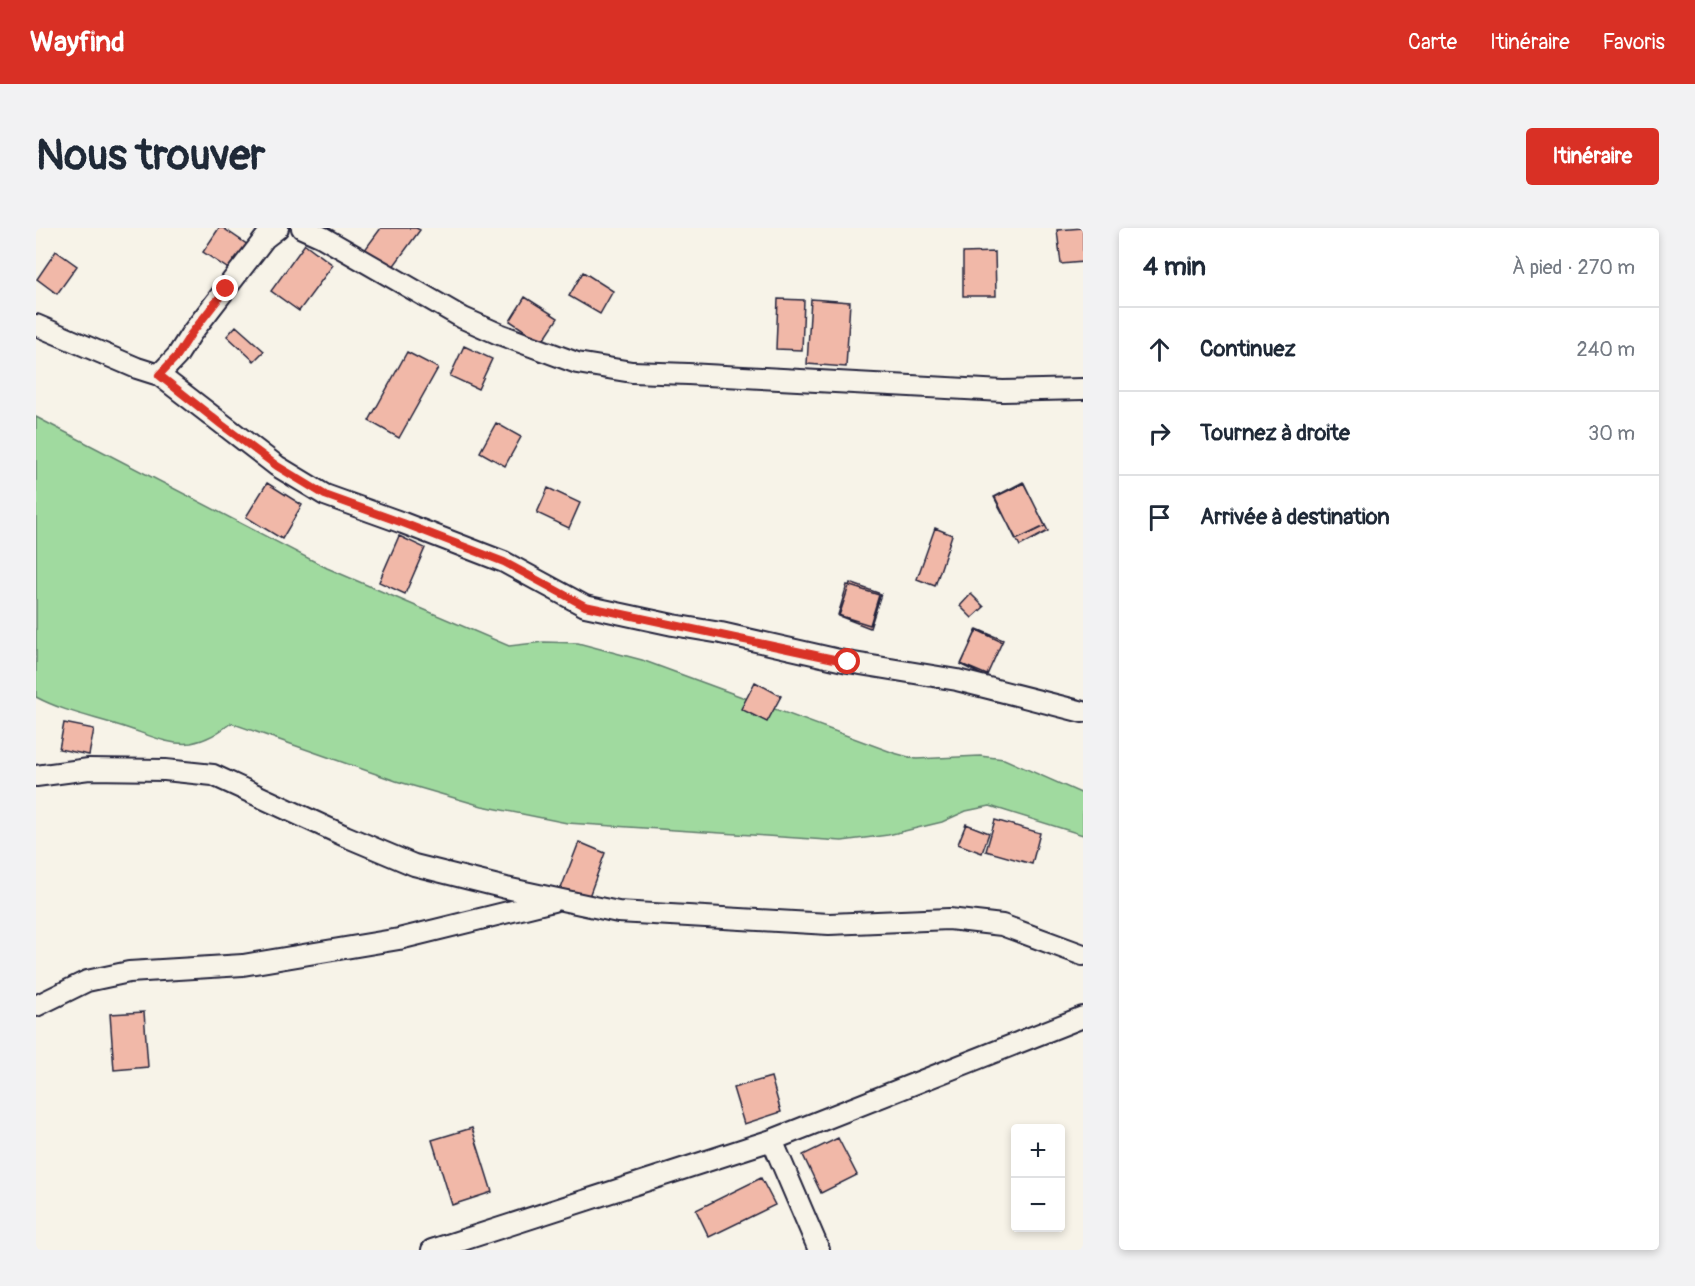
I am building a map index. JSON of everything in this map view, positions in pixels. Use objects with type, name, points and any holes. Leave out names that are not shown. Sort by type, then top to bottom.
[{"type":"street","points":[[159,375],[177,356],[191,334],[265,238],[279,228]]},
{"type":"street","points":[[302,228],[322,237],[464,318],[499,334],[577,363],[632,372],[1004,391],[1083,389]]},
{"type":"street","points":[[36,325],[137,368],[159,375],[277,466],[325,495],[504,562],[585,606],[848,662],[957,680],[1083,712]]},
{"type":"street","points":[[36,776],[89,769],[165,770],[213,775],[414,865],[618,912],[829,924],[949,919],[1002,926],[1083,955]]},
{"type":"street","points":[[36,1006],[87,981],[129,972],[243,965],[388,941],[560,899]]},
{"type":"street","points":[[432,1250],[772,1140],[1083,1017]]},
{"type":"street","points":[[772,1140],[819,1250]]},
{"type":"green space","points":[[36,417],[327,568],[509,646],[544,642],[578,643],[642,660],[894,753],[916,759],[980,756],[1004,759],[1083,794],[1083,835],[990,806],[966,811],[942,822],[888,835],[842,841],[567,823],[482,806],[396,781],[231,723],[207,738],[191,743],[174,743],[57,707],[36,697]]},
{"type":"building","points":[[219,228],[223,228],[248,245],[230,270],[203,252]]},
{"type":"building","points":[[381,228],[420,230],[390,271],[364,251]]},
{"type":"building","points":[[1083,228],[1083,262],[1061,264],[1057,230]]},
{"type":"building","points":[[305,244],[333,265],[299,311],[271,291]]},
{"type":"building","points":[[56,251],[77,266],[57,294],[37,279]]},
{"type":"building","points":[[995,252],[996,296],[963,296],[963,253]]},
{"type":"building","points":[[583,272],[613,291],[600,314],[569,296]]},
{"type":"building","points":[[525,297],[558,318],[542,342],[510,321]]},
{"type":"building","points":[[778,299],[804,300],[802,350],[776,349]]},
{"type":"building","points":[[811,299],[850,302],[846,367],[807,364]]},
{"type":"building","points":[[236,326],[264,351],[254,361],[227,336]]},
{"type":"building","points":[[464,346],[492,359],[478,389],[450,376]]},
{"type":"building","points":[[407,352],[438,368],[399,438],[369,421]]},
{"type":"building","points":[[496,423],[521,437],[505,466],[480,452]]},
{"type":"building","points":[[1023,482],[1048,531],[1020,546],[994,497]]},
{"type":"building","points":[[267,483],[302,505],[282,539],[246,517]]},
{"type":"building","points":[[1024,483],[1045,526],[1016,540],[995,497]]},
{"type":"building","points":[[548,488],[580,503],[569,528],[537,513]]},
{"type":"building","points":[[935,528],[952,535],[935,586],[917,579]]},
{"type":"building","points":[[399,536],[425,548],[405,594],[379,582]]},
{"type":"building","points":[[850,583],[881,594],[870,628],[839,616]]},
{"type":"building","points":[[847,585],[879,595],[870,625],[838,615]]},
{"type":"building","points":[[971,594],[984,607],[972,618],[960,606]]},
{"type":"building","points":[[977,629],[1003,640],[986,677],[961,665]]},
{"type":"building","points":[[977,630],[1002,642],[987,675],[961,664]]},
{"type":"building","points":[[755,682],[781,696],[767,722],[741,709]]},
{"type":"building","points":[[64,723],[94,729],[89,755],[59,749]]},
{"type":"building","points":[[995,820],[1040,833],[1032,864],[986,851]]},
{"type":"building","points":[[966,824],[989,833],[982,853],[958,844]]},
{"type":"building","points":[[579,842],[605,853],[587,902],[560,891]]},
{"type":"building","points":[[144,1012],[148,1067],[114,1070],[110,1014]]},
{"type":"building","points":[[771,1077],[781,1112],[744,1124],[733,1088]]},
{"type":"building","points":[[472,1128],[492,1192],[452,1205],[432,1140]]},
{"type":"building","points":[[838,1138],[857,1175],[821,1193],[803,1155]]},
{"type":"building","points":[[761,1178],[775,1205],[709,1237],[696,1210]]},
{"type":"route","points":[[226,289],[177,356],[159,375],[277,466],[325,495],[504,562],[585,606],[673,626],[721,633],[848,662]]}]
